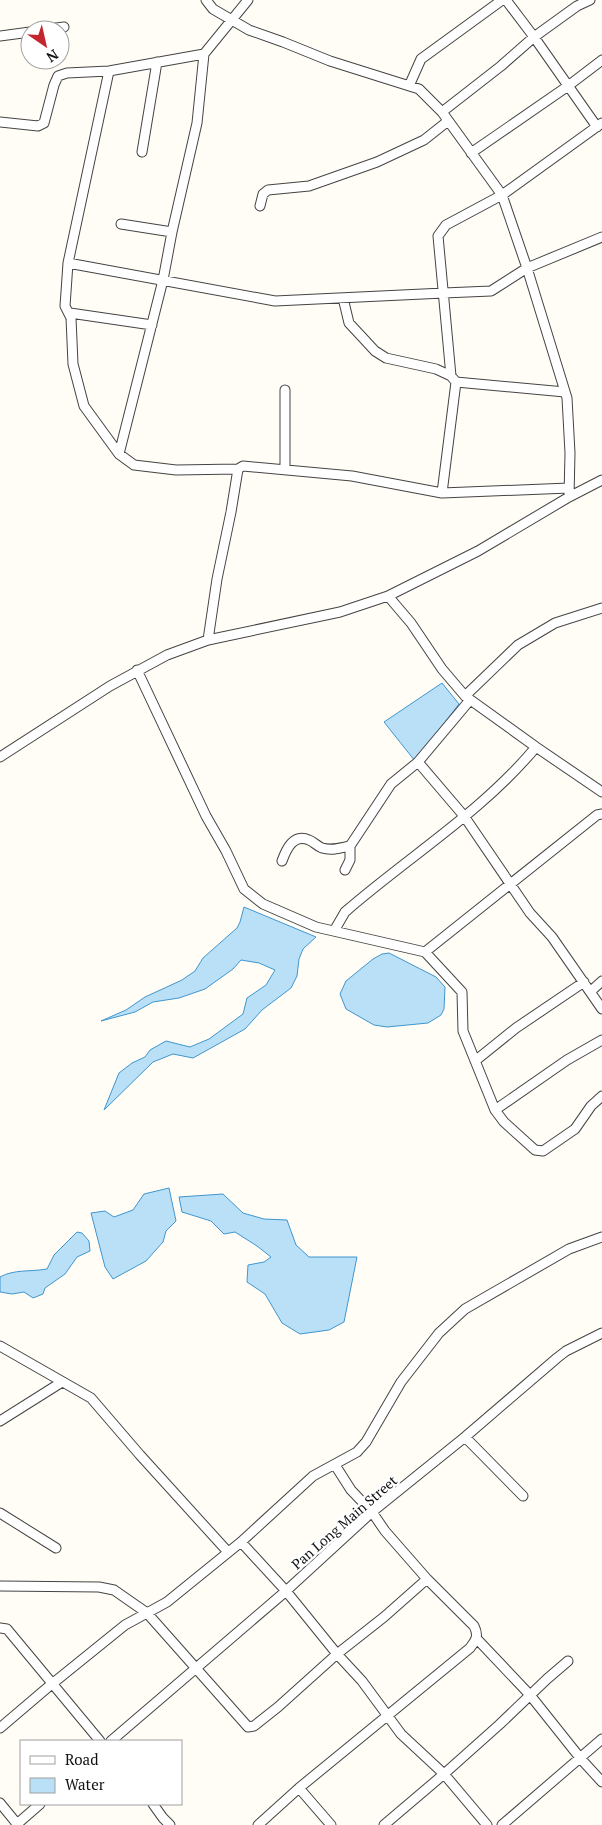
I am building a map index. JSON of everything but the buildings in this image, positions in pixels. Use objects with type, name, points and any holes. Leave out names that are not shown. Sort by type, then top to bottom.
[{"type":"street","points":[[206,0],[213,9],[249,30],[330,61],[419,89],[442,112],[502,195],[565,392],[569,421],[569,493]]},
{"type":"street","points":[[120,454],[163,280],[197,123],[204,54],[248,0]]},
{"type":"street","points":[[409,86],[421,59],[502,0]]},
{"type":"street","points":[[442,493],[454,379],[438,236],[446,225],[502,195],[599,125],[568,86],[506,0]]},
{"type":"street","points":[[442,112],[501,66],[534,37],[577,6],[590,0]]},
{"type":"street","points":[[0,36],[20,33]]},
{"type":"street","points":[[0,122],[38,126],[44,123],[58,76],[67,73],[109,71],[204,54]]},
{"type":"street","points":[[471,153],[568,86],[602,60]]},
{"type":"street","points":[[142,152],[157,62]]},
{"type":"street","points":[[109,71],[68,263],[65,306],[71,318],[73,364],[84,406],[120,454],[134,464],[176,470],[238,469],[243,466],[352,476],[442,493],[569,493]]},
{"type":"street","points":[[260,206],[263,194],[268,190],[309,186],[377,162],[424,140],[448,121]]},
{"type":"street","points":[[121,224],[172,232]]},
{"type":"street","points":[[68,263],[274,301],[343,298],[491,290],[526,268],[602,237]]},
{"type":"street","points":[[343,298],[349,323],[375,351],[386,358],[436,369],[454,379],[565,392]]},
{"type":"street","points":[[70,313],[152,325]]},
{"type":"street","points":[[285,390],[285,469]]},
{"type":"street","points":[[208,640],[217,579],[238,469]]},
{"type":"street","points":[[0,756],[137,670],[167,655],[208,640],[340,612],[388,596],[478,551],[569,493],[602,480]]},
{"type":"street","points":[[388,596],[412,623],[442,669],[468,698],[602,792]]},
{"type":"street","points":[[345,870],[350,860],[350,846],[391,784],[418,762],[468,698],[518,645],[555,623],[602,608]]},
{"type":"street","points":[[137,670],[206,816],[226,851],[244,889],[263,904],[316,927],[424,952],[462,992],[463,1031],[495,1110],[504,1122],[535,1150],[543,1151],[575,1129],[591,1106],[602,1096]]},
{"type":"street","points":[[334,931],[345,912],[357,901],[475,808],[522,764],[536,747]]},
{"type":"street","points":[[418,762],[464,816],[530,913],[552,937],[602,1009]]},
{"type":"street","points":[[424,952],[597,815],[602,814]]},
{"type":"street","points":[[282,861],[288,846],[297,840],[308,840],[320,847],[332,850],[350,846]]},
{"type":"street","points":[[591,991],[602,981]]},
{"type":"street","points":[[475,1061],[516,1028],[584,982]]},
{"type":"street","points":[[495,1110],[567,1060],[602,1040]]},
{"type":"street","points":[[0,1728],[125,1625],[168,1602],[241,1542],[313,1476],[357,1452],[366,1442],[401,1382],[439,1333],[465,1308],[570,1249],[602,1237]]},
{"type":"street","name":"Pan Long Main Street","points":[[112,1740],[286,1591],[372,1512],[465,1437],[557,1358],[566,1351],[602,1334]]},
{"type":"street","points":[[0,1346],[91,1398],[228,1552]]},
{"type":"street","points":[[0,1421],[62,1382]]},
{"type":"street","points":[[465,1437],[523,1496]]},
{"type":"street","points":[[258,1825],[299,1788],[470,1648],[477,1639],[477,1632],[474,1626],[427,1579],[381,1526],[372,1512],[350,1490],[335,1465]]},
{"type":"street","points":[[0,1513],[56,1548]]},
{"type":"street","points":[[241,1542],[286,1591],[337,1654],[362,1681],[401,1734],[444,1774],[487,1825]]},
{"type":"street","points":[[0,1586],[99,1587],[114,1590],[147,1613],[248,1727],[254,1726],[427,1579]]},
{"type":"street","points":[[0,1628],[7,1629],[99,1740]]},
{"type":"street","points":[[477,1639],[530,1695],[581,1759],[602,1782]]},
{"type":"street","points":[[384,1825],[444,1774],[568,1661]]},
{"type":"street","points":[[502,1825],[602,1740]]},
{"type":"street","points":[[299,1788],[331,1825]]},
{"type":"street","points":[[0,1803],[17,1825],[39,1805]]},
{"type":"street","points":[[154,1805],[170,1825]]},
{"type":"water","points":[[442,683],[459,704],[415,761],[384,722]]},
{"type":"water","points":[[244,907],[316,937],[303,949],[299,959],[297,976],[291,988],[262,1010],[245,1029],[193,1058],[173,1054],[153,1062],[104,1110],[119,1073],[132,1063],[145,1057],[150,1050],[166,1041],[190,1047],[209,1039],[243,1014],[247,998],[266,985],[275,970],[259,963],[241,960],[233,969],[205,989],[179,998],[153,1002],[135,1012],[101,1021],[126,1010],[145,997],[182,980],[195,971],[203,958],[237,928]]},
{"type":"water","points":[[389,953],[436,977],[445,987],[444,1009],[441,1015],[428,1023],[387,1027],[374,1025],[346,1009],[340,994],[346,981],[373,959],[382,954]]},
{"type":"water","points":[[169,1188],[176,1221],[166,1231],[163,1242],[146,1261],[113,1279],[105,1267],[91,1213],[105,1211],[114,1217],[133,1210],[144,1194]]},
{"type":"water","points":[[223,1194],[243,1213],[264,1219],[287,1220],[296,1245],[309,1257],[357,1257],[344,1322],[329,1330],[300,1334],[282,1323],[265,1294],[247,1282],[248,1265],[264,1262],[271,1257],[235,1232],[224,1234],[211,1221],[182,1212],[179,1197]]},
{"type":"water","points":[[77,1232],[82,1233],[89,1241],[90,1251],[77,1257],[65,1274],[45,1288],[43,1294],[33,1298],[24,1292],[12,1294],[0,1292],[0,1277],[5,1274],[47,1269],[54,1255]]}]
